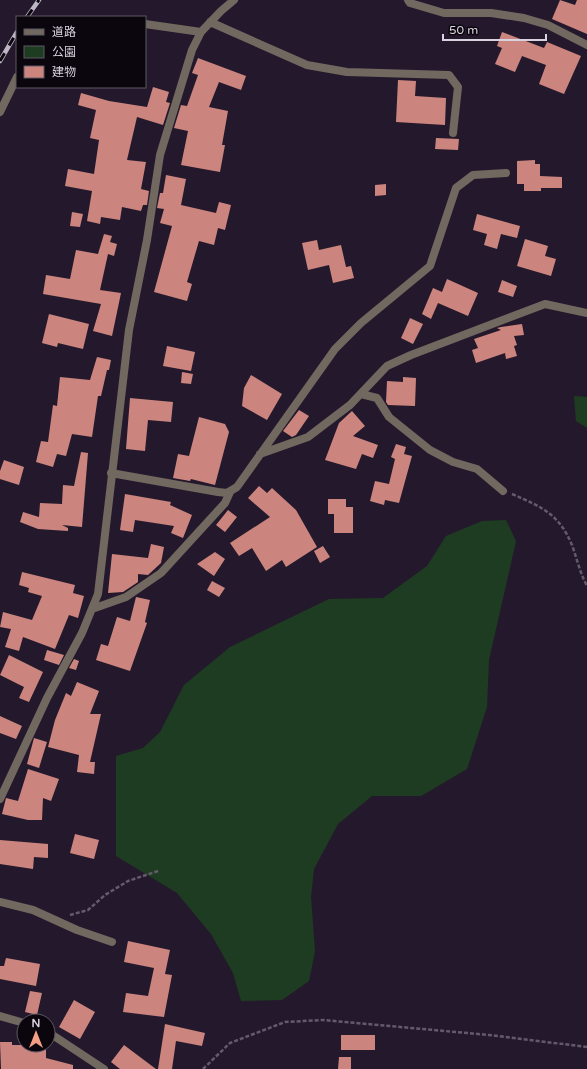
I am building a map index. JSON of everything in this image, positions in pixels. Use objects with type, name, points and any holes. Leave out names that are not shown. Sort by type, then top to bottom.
[{"type":"street","points":[[0,799],[47,698],[82,633],[98,594],[129,330],[148,240],[160,155],[192,50],[201,32],[234,0]]},
{"type":"street","points":[[408,0],[410,3],[444,13],[491,13],[524,18],[548,25],[587,46]]},
{"type":"street","points":[[210,22],[307,65],[347,72],[449,74],[458,87],[453,133]]},
{"type":"street","points":[[146,24],[201,32]]},
{"type":"street","points":[[0,112],[16,79]]},
{"type":"street","points":[[111,474],[227,493],[237,487],[335,349],[360,323],[430,266],[456,188],[473,175],[506,173]]},
{"type":"street","points":[[260,454],[308,437],[350,405],[387,366],[523,311],[545,304],[587,313]]},
{"type":"street","points":[[361,394],[377,398],[389,417],[430,450],[453,462],[478,469],[503,491]]},
{"type":"street","points":[[92,609],[126,597],[162,573],[225,503],[230,492]]},
{"type":"street","points":[[0,902],[10,903],[33,910],[54,920],[112,942]]},
{"type":"street","points":[[0,1016],[16,1021]]},
{"type":"street","points":[[56,1037],[104,1069]]},
{"type":"path","points":[[503,491],[543,507],[556,518],[572,544],[582,578],[587,586]]},
{"type":"path","points":[[54,920],[88,910],[105,895],[128,881],[158,871]]},
{"type":"path","points":[[203,1069],[230,1044],[285,1022],[323,1020],[489,1035],[587,1047]]},
{"type":"green space","points":[[574,396],[587,397],[587,428],[576,421]]},
{"type":"green space","points":[[506,520],[516,541],[489,660],[487,707],[467,769],[421,796],[372,796],[338,824],[314,869],[311,897],[315,951],[309,981],[282,1000],[241,1001],[233,973],[211,934],[177,893],[116,856],[116,756],[143,748],[160,732],[184,685],[230,647],[329,599],[383,598],[427,566],[446,536],[482,521]]},
{"type":"building","points":[[560,0],[575,5],[577,0],[587,0],[587,34],[552,19]]},
{"type":"building","points":[[502,32],[544,48],[547,42],[581,56],[564,94],[539,84],[546,65],[522,56],[515,72],[495,64],[502,48],[497,46]]},
{"type":"building","points":[[198,58],[246,76],[241,90],[219,82],[209,107],[228,111],[222,145],[225,145],[220,172],[181,165],[188,131],[174,128],[181,105],[187,106],[198,75],[192,73]]},
{"type":"building","points":[[398,80],[416,81],[415,96],[446,98],[445,125],[396,122]]},
{"type":"building","points":[[153,87],[169,92],[166,102],[170,103],[163,125],[137,117],[127,160],[146,162],[141,189],[149,191],[147,205],[143,205],[141,211],[122,207],[120,220],[101,217],[100,224],[87,221],[92,191],[65,186],[68,169],[94,174],[99,140],[90,138],[96,110],[78,105],[81,93],[109,101],[147,107]]},
{"type":"building","points":[[436,138],[459,139],[458,150],[435,149]]},
{"type":"building","points":[[535,160],[535,164],[540,164],[540,176],[562,177],[562,188],[541,188],[541,191],[524,191],[524,184],[517,184],[517,161]]},
{"type":"building","points":[[166,175],[186,179],[181,205],[216,213],[219,202],[231,205],[225,230],[218,228],[214,245],[199,241],[187,282],[192,284],[187,301],[154,292],[172,226],[160,223],[164,209],[157,208],[160,193],[163,193]]},
{"type":"building","points":[[386,184],[386,195],[375,196],[375,185]]},
{"type":"building","points":[[72,212],[83,214],[80,227],[70,226]]},
{"type":"building","points":[[477,214],[520,226],[517,238],[501,234],[497,249],[484,245],[487,234],[473,230]]},
{"type":"building","points":[[104,234],[112,236],[110,242],[117,244],[114,256],[108,254],[100,290],[121,293],[112,336],[93,331],[101,304],[43,294],[46,275],[70,279],[76,250],[98,254]]},
{"type":"building","points":[[525,239],[548,246],[545,256],[556,259],[551,276],[517,266]]},
{"type":"building","points":[[317,240],[319,250],[341,245],[346,267],[351,266],[354,278],[333,283],[329,265],[308,270],[302,243]]},
{"type":"building","points":[[447,279],[478,293],[468,316],[438,303],[431,319],[422,314],[433,288],[442,292]]},
{"type":"building","points":[[502,280],[517,286],[513,297],[498,292]]},
{"type":"building","points":[[49,314],[89,324],[83,349],[58,343],[57,347],[42,343]]},
{"type":"building","points":[[410,318],[423,324],[413,344],[401,338]]},
{"type":"building","points":[[522,324],[524,335],[514,336],[517,345],[514,346],[517,356],[506,359],[505,353],[476,363],[472,350],[478,348],[474,339],[501,330],[497,328]]},
{"type":"building","points":[[167,346],[195,352],[191,371],[163,366]]},
{"type":"building","points":[[97,357],[111,360],[101,396],[98,396],[92,437],[72,434],[66,456],[57,454],[53,467],[36,462],[41,441],[48,442],[53,405],[57,406],[60,377],[90,380]]},
{"type":"building","points":[[182,372],[193,374],[191,384],[181,383]]},
{"type":"building","points":[[251,375],[282,394],[267,420],[242,406],[244,388]]},
{"type":"building","points":[[403,377],[416,378],[415,406],[388,405],[386,402],[387,381],[403,382]]},
{"type":"building","points":[[130,398],[173,402],[171,422],[148,420],[145,451],[126,449]]},
{"type":"building","points":[[299,410],[309,416],[296,435],[292,437],[283,431]]},
{"type":"building","points":[[352,411],[365,426],[353,436],[378,445],[373,458],[362,454],[356,469],[325,460],[339,423]]},
{"type":"building","points":[[199,417],[225,424],[229,432],[215,485],[191,479],[190,481],[173,478],[178,454],[189,456]]},
{"type":"building","points":[[396,444],[406,447],[404,454],[412,456],[399,503],[385,500],[384,505],[370,501],[375,481],[389,484],[395,459],[391,457]]},
{"type":"building","points":[[81,452],[88,453],[82,527],[62,525],[68,528],[68,531],[38,529],[20,522],[23,512],[39,517],[40,503],[62,504],[63,485],[74,486]]},
{"type":"building","points":[[4,460],[24,467],[19,485],[0,479],[0,471]]},
{"type":"building","points":[[259,486],[267,493],[272,488],[296,510],[317,547],[286,567],[282,560],[266,571],[252,548],[239,556],[230,543],[270,517],[248,498]]},
{"type":"building","points":[[125,494],[171,502],[170,505],[192,515],[183,538],[171,533],[174,526],[135,520],[133,532],[120,530]]},
{"type":"building","points":[[328,499],[346,499],[346,507],[353,507],[353,533],[334,533],[334,514],[328,514]]},
{"type":"building","points":[[228,510],[237,517],[225,532],[216,525]]},
{"type":"building","points":[[151,544],[164,547],[161,563],[148,575],[138,574],[138,582],[123,592],[108,593],[112,554],[148,558]]},
{"type":"building","points":[[323,546],[330,557],[320,563],[314,551]]},
{"type":"building","points":[[215,552],[225,559],[214,576],[197,564]]},
{"type":"building","points":[[22,572],[75,585],[73,593],[84,596],[78,618],[69,615],[55,649],[23,637],[19,651],[5,647],[11,629],[0,627],[3,612],[32,620],[42,596],[28,592],[29,588],[19,585]]},
{"type":"building","points":[[212,581],[225,588],[219,597],[207,590]]},
{"type":"building","points":[[136,597],[150,600],[145,622],[147,623],[130,671],[96,660],[101,644],[108,646],[117,617],[130,621]]},
{"type":"building","points":[[47,650],[64,655],[59,665],[44,660]]},
{"type":"building","points":[[9,655],[43,672],[29,702],[19,698],[24,687],[0,675]]},
{"type":"building","points":[[74,659],[79,661],[76,670],[69,668]]},
{"type":"building","points":[[77,682],[99,691],[90,714],[101,714],[90,762],[95,762],[94,774],[77,772],[79,755],[48,747],[55,720],[66,693],[71,696]]},
{"type":"building","points":[[0,716],[22,726],[16,739],[0,733]]},
{"type":"building","points":[[34,738],[47,742],[39,768],[27,764]]},
{"type":"building","points":[[28,769],[59,779],[51,801],[43,798],[42,820],[28,820],[2,814],[6,798],[18,801]]},
{"type":"building","points":[[75,834],[99,840],[94,859],[70,853]]},
{"type":"building","points":[[0,840],[48,844],[48,858],[34,857],[33,869],[0,864]]},
{"type":"building","points":[[128,941],[170,950],[165,974],[172,975],[164,1017],[123,1012],[126,993],[148,996],[154,968],[124,962]]},
{"type":"building","points":[[6,958],[40,964],[36,986],[0,979],[0,966],[4,966]]},
{"type":"building","points":[[30,991],[42,993],[37,1013],[25,1012]]},
{"type":"building","points":[[74,1000],[95,1012],[80,1039],[59,1027]]},
{"type":"building","points":[[165,1024],[205,1033],[202,1046],[176,1041],[172,1069],[158,1069]]},
{"type":"building","points":[[341,1035],[375,1035],[375,1050],[341,1050]]},
{"type":"building","points":[[0,1042],[12,1042],[12,1045],[16,1045],[16,1053],[46,1053],[46,1058],[73,1065],[73,1069],[1,1069]]},
{"type":"building","points":[[124,1045],[156,1069],[120,1069],[111,1062]]},
{"type":"building","points":[[339,1057],[351,1057],[351,1069],[338,1069]]},
{"type":"railway","points":[[28,16],[39,0]]},
{"type":"railway","points":[[0,61],[16,34]]}]
